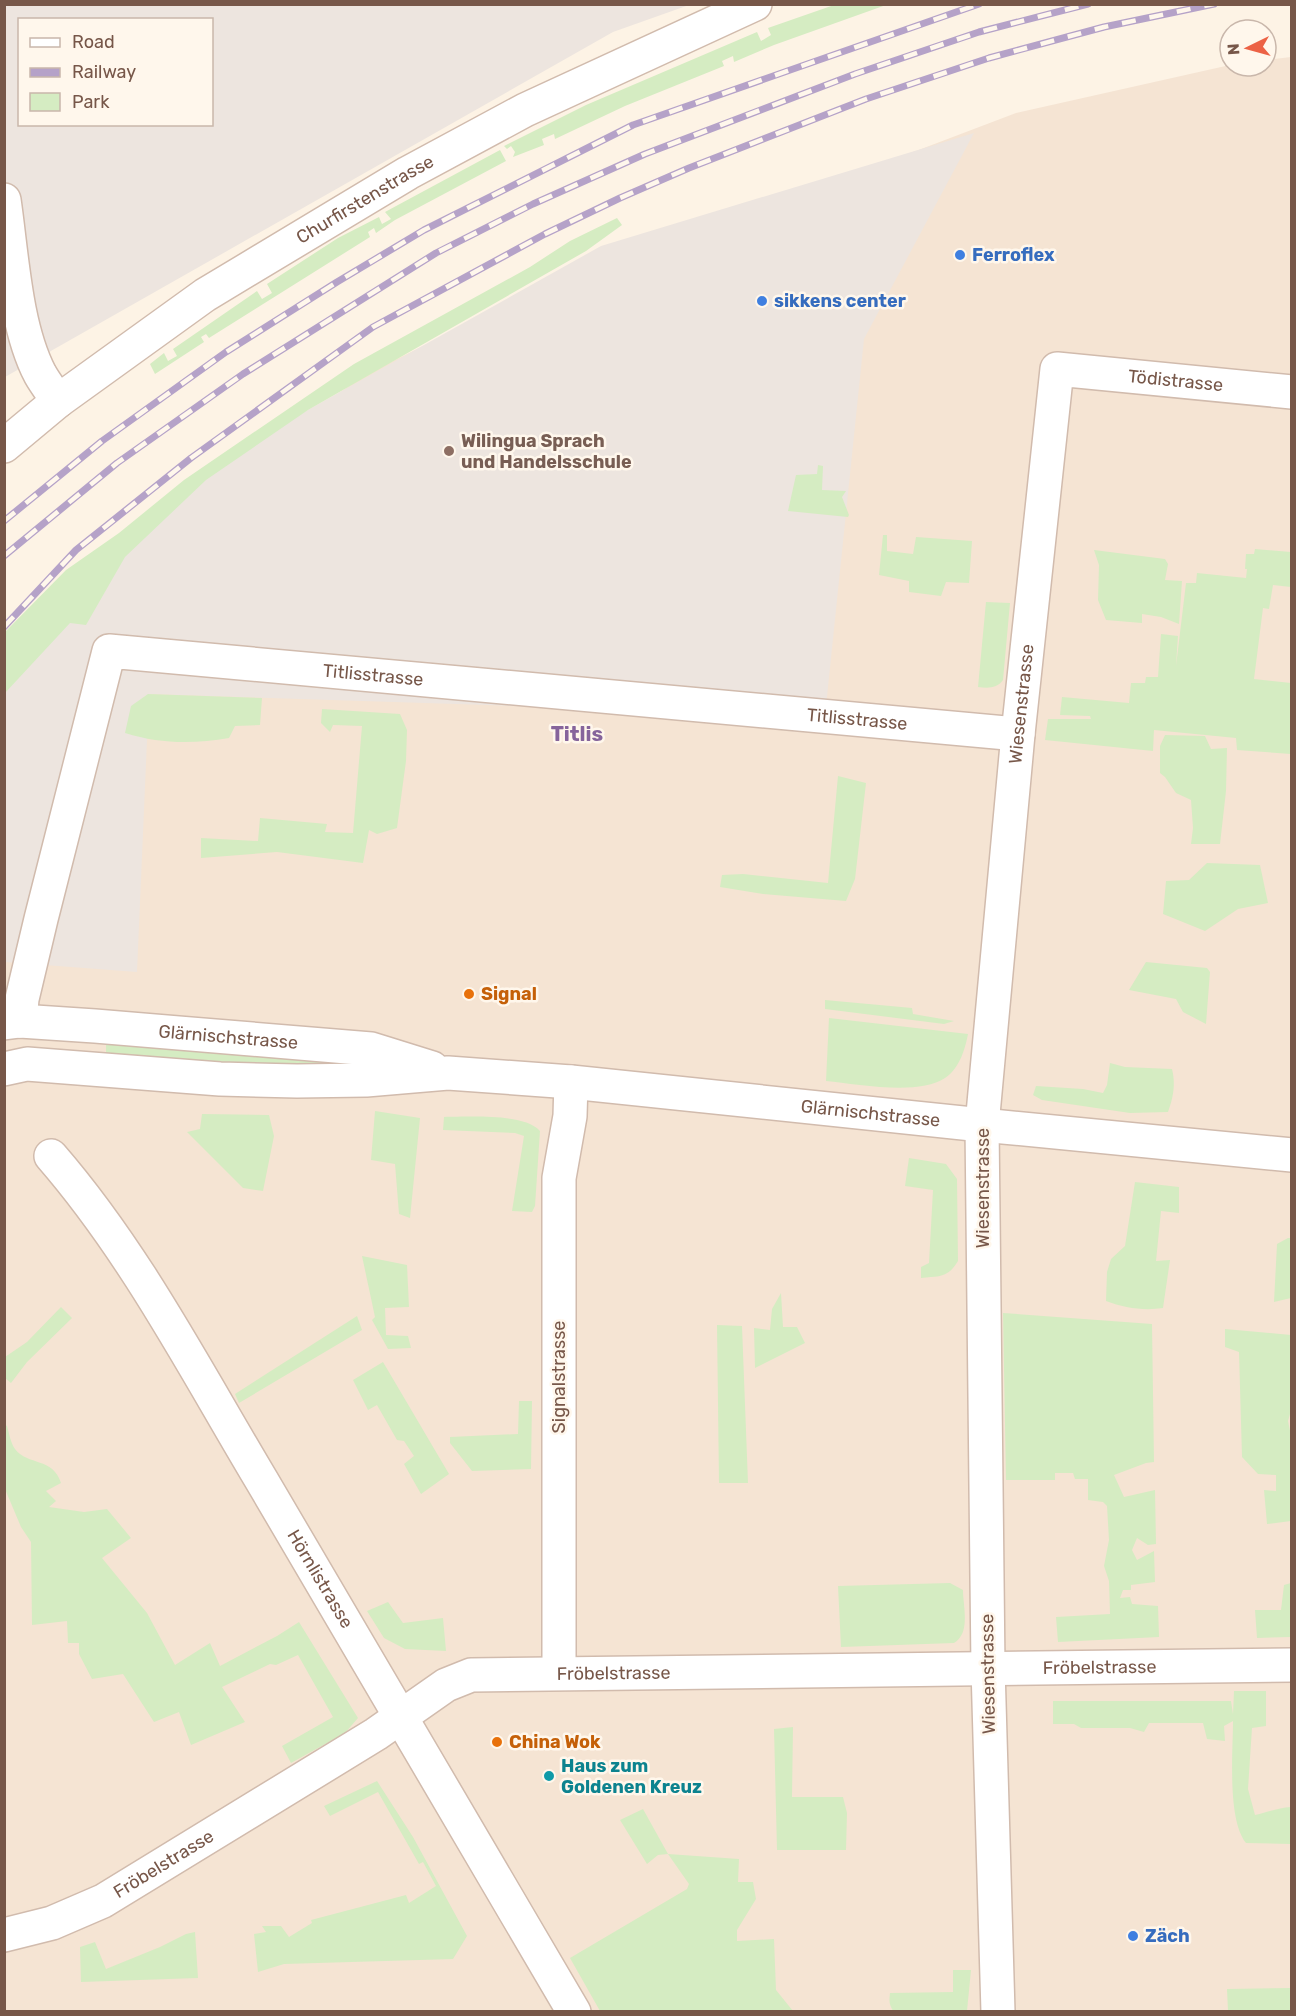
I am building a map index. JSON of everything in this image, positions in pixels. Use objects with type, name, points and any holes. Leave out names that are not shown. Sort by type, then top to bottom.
[{"type":"street","name":"Churfirstenstrasse","points":[[4,446],[58,401],[205,295],[408,173],[525,110],[755,4]]},
{"type":"street","points":[[4,200],[20,311],[40,373],[58,401]]},
{"type":"street","name":"Tödistrasse","points":[[1057,369],[1292,392]]},
{"type":"street","name":"Wiesenstrasse","points":[[998,2012],[988,1668],[982,1125],[1018,734],[1057,369]]},
{"type":"street","name":"Titlisstrasse","points":[[12,1022],[22,999],[110,651],[1018,734]]},
{"type":"street","name":"Glärnischstrasse","points":[[12,1022],[371,1049],[448,1073]]},
{"type":"street","name":"Glärnischstrasse","points":[[4,1069],[27,1064],[220,1079],[297,1081],[366,1080],[448,1073],[571,1082],[1292,1155]]},
{"type":"street","name":"Signalstrasse","points":[[559,1673],[559,1178],[570,1116],[571,1082]]},
{"type":"street","name":"Hörnlistrasse","points":[[51,1156],[82,1191],[140,1276],[402,1715],[574,2012]]},
{"type":"street","name":"Fröbelstrasse","points":[[4,1935],[51,1923],[103,1901],[376,1734],[446,1685],[471,1675],[1292,1665]]},
{"type":"shaded area","points":[[5,5],[689,5],[613,32],[5,377]]},
{"type":"shaded area","points":[[1291,57],[1291,2011],[5,2012],[5,688],[166,510],[367,374],[451,332],[605,269],[1016,113],[1218,68],[1218,78],[1278,78],[1278,59]]},
{"type":"shaded area","points":[[974,133],[864,339],[825,716],[149,694],[137,972],[5,962],[4,671],[204,468],[601,246]]},
{"type":"green space","points":[[834,5],[886,5],[774,45],[734,62],[733,56],[722,61],[724,66],[625,106],[555,139],[554,134],[542,139],[544,145],[513,157],[515,152],[511,146],[507,149],[504,146],[586,105],[757,32],[761,41],[771,35],[768,28]]},
{"type":"green space","points":[[500,150],[506,161],[395,220],[376,233],[374,228],[368,232],[370,237],[209,338],[206,334],[201,337],[204,342],[155,374],[150,364],[164,353],[168,361],[177,356],[173,349],[257,291],[262,299],[272,293],[267,284],[338,238],[379,217],[382,224],[391,219],[385,212]]},
{"type":"green space","points":[[617,218],[622,225],[586,251],[308,410],[206,480],[125,557],[86,625],[70,623],[5,693],[5,632],[66,570],[119,533],[184,480],[354,364],[530,267],[570,241]]},
{"type":"green space","points":[[818,465],[823,466],[822,490],[846,491],[842,497],[848,517],[788,511],[796,475],[817,474]]},
{"type":"green space","points":[[883,535],[887,535],[887,551],[913,554],[916,537],[972,541],[969,583],[946,582],[941,596],[909,592],[909,581],[879,575]]},
{"type":"green space","points":[[1255,549],[1291,552],[1291,587],[1273,585],[1269,609],[1263,608],[1254,679],[1291,683],[1291,754],[1237,750],[1236,738],[1154,730],[1153,751],[1045,740],[1048,719],[1091,719],[1090,716],[1060,715],[1062,697],[1129,703],[1131,683],[1145,683],[1146,677],[1158,677],[1161,634],[1178,636],[1176,666],[1186,583],[1196,583],[1197,573],[1246,578],[1246,554],[1254,554]]},
{"type":"green space","points":[[1094,550],[1165,559],[1168,564],[1165,580],[1182,581],[1179,624],[1161,617],[1142,614],[1142,623],[1106,620],[1098,600],[1099,565]]},
{"type":"green space","points":[[986,602],[1010,603],[1003,680],[998,685],[988,688],[978,687]]},
{"type":"green space","points":[[148,694],[262,698],[260,725],[235,726],[229,738],[203,741],[164,741],[125,733],[131,706]]},
{"type":"green space","points":[[322,709],[400,714],[407,730],[406,761],[397,828],[377,834],[369,830],[363,863],[277,852],[201,858],[201,838],[258,841],[260,818],[327,824],[325,832],[353,833],[362,726],[333,725],[330,732],[321,723]]},
{"type":"green space","points":[[1165,735],[1205,736],[1211,749],[1227,748],[1226,791],[1220,844],[1191,844],[1193,828],[1191,800],[1176,793],[1160,773],[1160,746]]},
{"type":"green space","points":[[838,776],[866,783],[855,879],[846,901],[763,894],[720,887],[722,875],[743,874],[828,883]]},
{"type":"green space","points":[[1207,863],[1260,865],[1268,903],[1238,909],[1205,931],[1163,914],[1166,881],[1189,880]]},
{"type":"green space","points":[[1146,962],[1207,968],[1210,972],[1206,1024],[1183,1012],[1176,999],[1129,990]]},
{"type":"green space","points":[[825,1000],[912,1008],[913,1014],[954,1021],[944,1024],[825,1009]]},
{"type":"green space","points":[[829,1018],[968,1034],[963,1053],[954,1070],[945,1078],[934,1083],[904,1088],[826,1081]]},
{"type":"green space","points":[[106,1043],[378,1066],[374,1075],[106,1060]]},
{"type":"green space","points":[[1110,1063],[1125,1067],[1172,1069],[1173,1091],[1168,1112],[1130,1113],[1042,1100],[1033,1095],[1036,1086],[1083,1089],[1103,1093],[1107,1085]]},
{"type":"green space","points":[[375,1111],[420,1118],[410,1218],[399,1214],[395,1164],[371,1160]]},
{"type":"green space","points":[[202,1114],[269,1115],[274,1136],[263,1191],[243,1188],[187,1132],[200,1129]]},
{"type":"green space","points":[[444,1117],[509,1119],[533,1125],[540,1131],[535,1206],[532,1212],[512,1211],[524,1136],[515,1133],[443,1130]]},
{"type":"green space","points":[[909,1158],[946,1164],[957,1179],[958,1261],[951,1271],[943,1275],[921,1278],[921,1267],[929,1263],[933,1190],[905,1186]]},
{"type":"green space","points":[[1135,1182],[1179,1187],[1179,1213],[1161,1211],[1156,1261],[1170,1260],[1163,1308],[1134,1308],[1106,1301],[1107,1272],[1111,1259],[1125,1246]]},
{"type":"green space","points":[[1291,1238],[1291,1298],[1274,1302],[1277,1244]]},
{"type":"green space","points":[[362,1256],[407,1265],[409,1307],[385,1308],[386,1335],[408,1336],[411,1348],[388,1349],[372,1320],[375,1317]]},
{"type":"green space","points":[[781,1293],[783,1327],[797,1327],[805,1343],[755,1368],[754,1328],[770,1330],[772,1309]]},
{"type":"green space","points":[[61,1307],[72,1318],[27,1362],[11,1383],[5,1378],[5,1357],[27,1342]]},
{"type":"green space","points":[[1003,1313],[1152,1324],[1154,1462],[1114,1475],[1124,1497],[1155,1490],[1156,1544],[1148,1545],[1137,1538],[1132,1550],[1137,1560],[1154,1551],[1155,1582],[1131,1585],[1131,1590],[1123,1590],[1120,1598],[1130,1597],[1132,1604],[1158,1606],[1159,1637],[1058,1642],[1056,1617],[1110,1614],[1109,1581],[1104,1566],[1109,1540],[1107,1506],[1103,1502],[1088,1500],[1088,1479],[1075,1479],[1073,1473],[1055,1473],[1055,1480],[1006,1480]]},
{"type":"green space","points":[[357,1316],[362,1330],[239,1403],[235,1394]]},
{"type":"green space","points":[[717,1325],[742,1326],[748,1483],[719,1483]]},
{"type":"green space","points":[[1225,1329],[1291,1335],[1292,1407],[1288,1421],[1292,1440],[1291,1521],[1267,1524],[1264,1490],[1276,1491],[1276,1475],[1258,1474],[1242,1457],[1239,1352],[1225,1347]]},
{"type":"green space","points":[[383,1362],[449,1474],[421,1494],[404,1464],[414,1456],[404,1441],[397,1440],[377,1405],[368,1410],[353,1380]]},
{"type":"green space","points":[[519,1401],[532,1401],[531,1469],[472,1471],[450,1443],[450,1437],[518,1434]]},
{"type":"green space","points":[[4,1424],[7,1426],[14,1447],[20,1454],[46,1465],[57,1475],[61,1483],[46,1491],[56,1501],[49,1507],[84,1512],[107,1509],[131,1538],[102,1558],[147,1613],[175,1665],[210,1643],[220,1666],[299,1622],[358,1718],[345,1733],[291,1763],[282,1746],[333,1717],[298,1655],[276,1665],[270,1664],[222,1687],[245,1722],[191,1745],[179,1712],[154,1722],[123,1674],[92,1679],[79,1654],[79,1643],[68,1643],[67,1621],[32,1625],[31,1542],[21,1527],[5,1489]]},
{"type":"green space","points":[[950,1583],[963,1590],[965,1612],[963,1633],[954,1643],[841,1647],[838,1586]]},
{"type":"green space","points":[[1291,1583],[1291,1637],[1257,1638],[1255,1610],[1281,1610],[1284,1585]]},
{"type":"green space","points":[[388,1602],[403,1623],[443,1618],[446,1651],[405,1649],[384,1638],[367,1611]]},
{"type":"green space","points":[[1234,1691],[1266,1691],[1266,1726],[1252,1728],[1248,1789],[1255,1815],[1291,1807],[1291,1844],[1246,1843],[1240,1832],[1232,1785],[1233,1721],[1224,1726],[1225,1741],[1207,1739],[1203,1723],[1149,1723],[1144,1732],[1130,1728],[1081,1728],[1074,1724],[1053,1724],[1053,1701],[1231,1701],[1233,1714]]},
{"type":"green space","points":[[793,1727],[792,1797],[843,1797],[847,1813],[846,1850],[777,1850],[774,1729]]},
{"type":"green space","points":[[377,1781],[413,1837],[467,1936],[453,1959],[284,1964],[258,1972],[254,1934],[266,1932],[262,1926],[281,1926],[289,1937],[312,1923],[311,1920],[406,1895],[409,1903],[436,1886],[423,1862],[419,1864],[378,1792],[330,1816],[324,1806]]},
{"type":"green space","points":[[643,1809],[668,1854],[658,1855],[647,1864],[620,1820]]},
{"type":"green space","points":[[668,1854],[739,1859],[738,1882],[753,1882],[756,1899],[737,1930],[737,1941],[774,1939],[776,1990],[793,2011],[600,2011],[570,1958],[687,1889],[689,1884]]},
{"type":"green space","points":[[195,1932],[198,1978],[81,1982],[80,1947],[95,1942],[106,1969]]},
{"type":"green space","points":[[953,1970],[971,1970],[967,2011],[894,2012],[890,2003],[890,1993],[953,1992]]},
{"type":"green space","points":[[1291,1988],[1291,2011],[1228,2011],[1227,1989]]},
{"type":"railway","points":[[4,521],[102,441],[226,352],[424,230],[633,125],[979,4]]},
{"type":"railway","points":[[4,556],[117,463],[243,374],[436,253],[533,204],[645,154],[855,74],[979,32],[1088,4]]},
{"type":"railway","points":[[4,627],[76,550],[191,458],[373,327],[545,234],[689,168],[866,99],[989,58],[1104,27],[1214,4]]},
{"type":"place","name":"Ferroflex","points":[[960,255]]},
{"type":"place","name":"sikkens center","points":[[762,301]]},
{"type":"place","name":"Wilingua Sprach und Handelsschule","points":[[449,451]]},
{"type":"place","name":"Signal","points":[[469,994]]},
{"type":"place","name":"China Wok","points":[[497,1742]]},
{"type":"place","name":"Haus zum Goldenen Kreuz","points":[[549,1776]]},
{"type":"place","name":"Zäch","points":[[1133,1936]]},
{"type":"district","name":"Titlis","points":[[577,733]]}]
